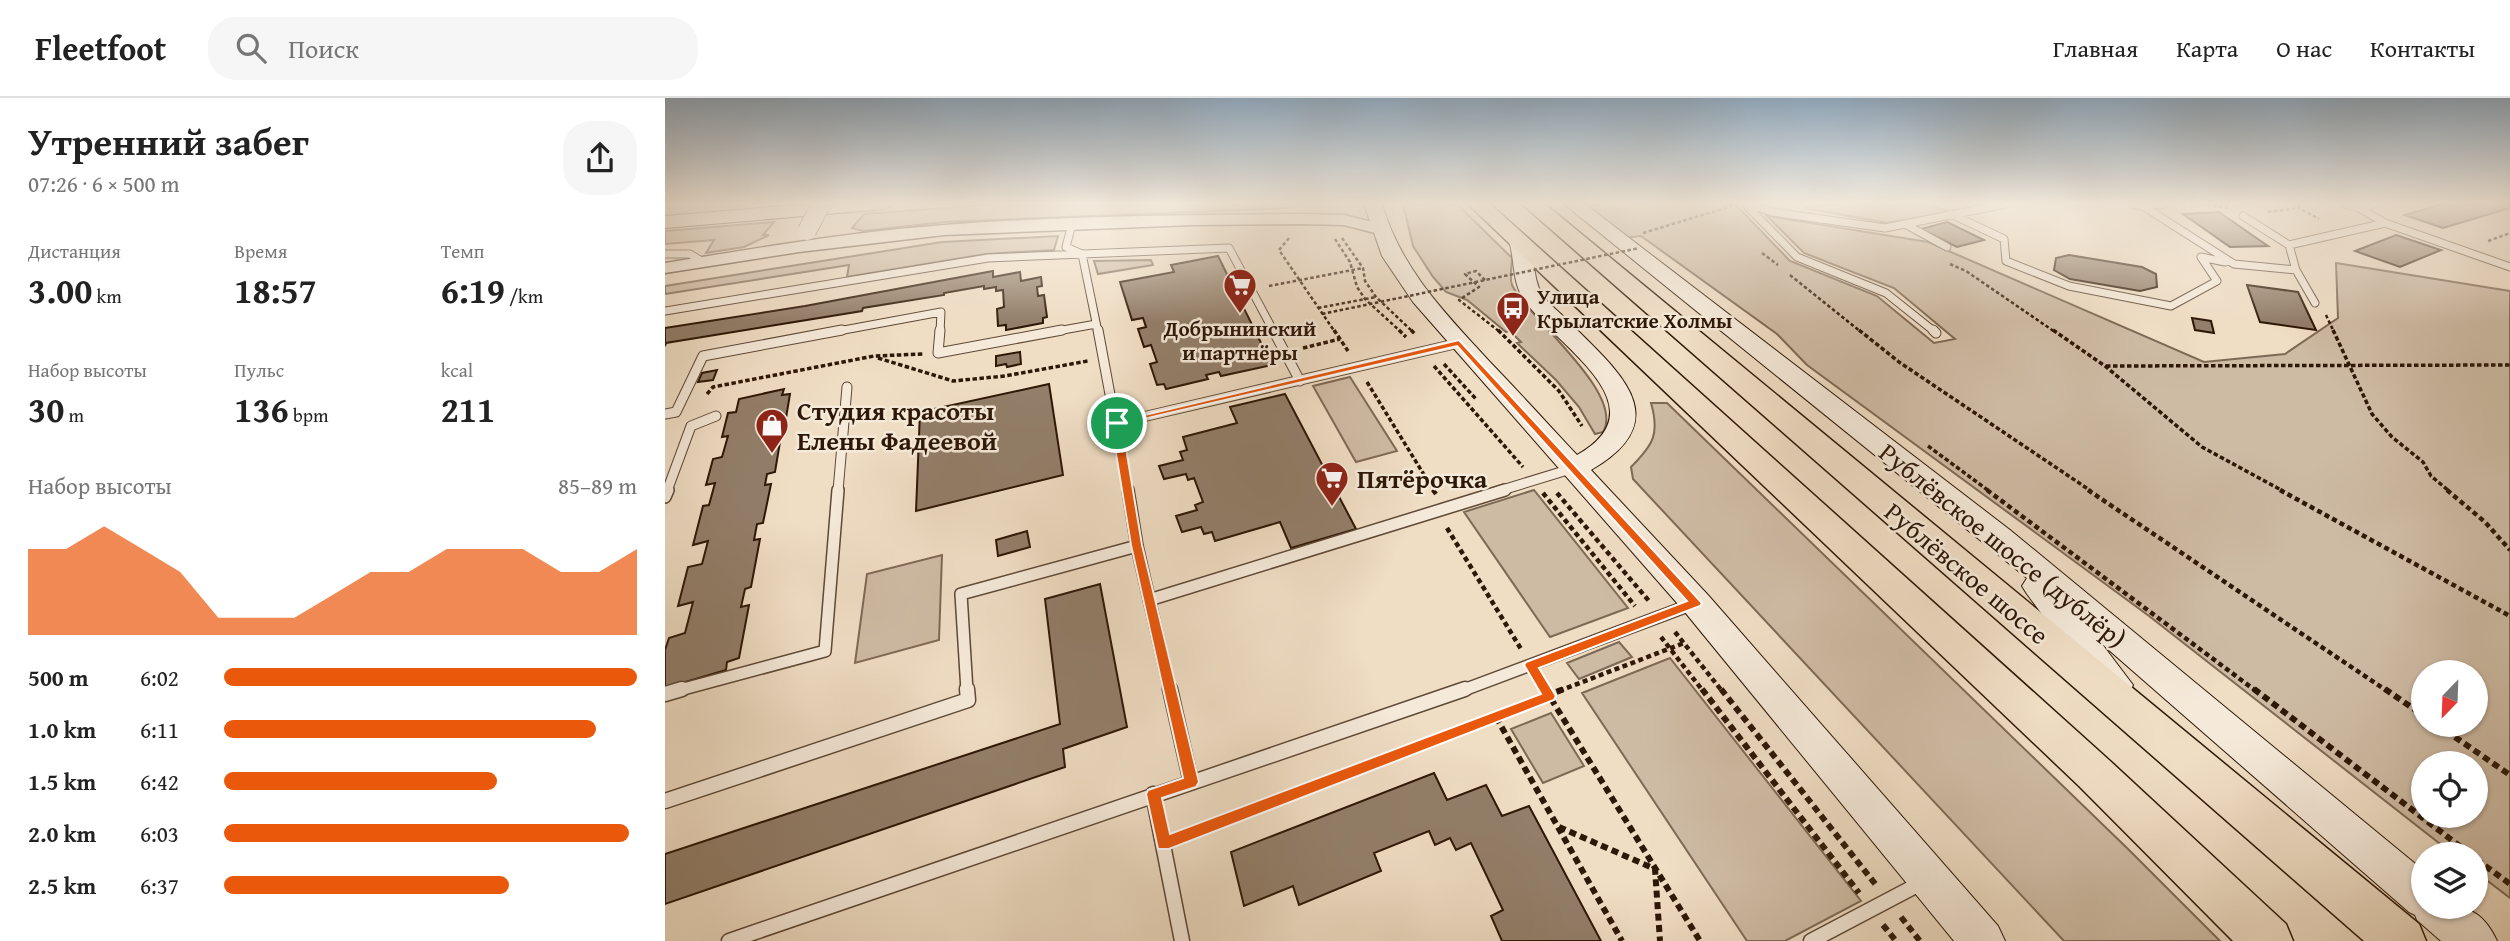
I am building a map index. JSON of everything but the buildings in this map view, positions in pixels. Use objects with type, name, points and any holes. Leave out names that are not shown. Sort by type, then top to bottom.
[{"type":"main road","points":[[1385,243],[1406,280],[1459,343],[1550,475],[1696,603],[1928,880],[1971,938]]},
{"type":"main road","points":[[1520,243],[1525,256],[1524,271],[1531,294],[1607,375],[1627,416],[1624,430],[1599,457],[1550,475]]},
{"type":"main road","points":[[1522,243],[2094,773],[2268,941]]},
{"type":"main road","name":"Рублёвское шоссе","points":[[1578,243],[2401,941]]},
{"type":"main road","name":"Рублёвское шоссе (дублёр)","points":[[1623,243],[1999,537],[2411,887]]},
{"type":"main road","points":[[1999,537],[2145,724]]},
{"type":"main road","points":[[2448,919],[2474,941]]},
{"type":"street","points":[[665,268],[784,243]]},
{"type":"lane","points":[[1066,243],[1066,247],[1082,254]]},
{"type":"lane","points":[[1784,243],[1797,257],[1886,293],[1936,333]]},
{"type":"lane","points":[[2004,243],[2006,261],[2069,286],[2171,306],[2217,281],[2201,257],[2234,264],[2296,270]]},
{"type":"lane","points":[[2202,243],[2234,264]]},
{"type":"lane","points":[[2286,243],[2296,270],[2315,303]]},
{"type":"lane","points":[[2289,245],[2296,243]]},
{"type":"lane","points":[[2443,243],[2510,267]]},
{"type":"lane","points":[[665,311],[988,258],[1229,248],[1300,381]]},
{"type":"lane","points":[[665,254],[688,253],[703,262]]},
{"type":"lane","points":[[1082,254],[1117,423],[1137,545],[1191,782]]},
{"type":"lane","points":[[665,414],[676,412],[703,356],[941,312],[938,354],[1096,324]]},
{"type":"lane","points":[[1117,423],[1459,343]]},
{"type":"lane","points":[[665,694],[825,651],[848,387]]},
{"type":"lane","points":[[665,496],[691,426],[716,416]]},
{"type":"lane","points":[[1149,600],[1550,475]]},
{"type":"lane","points":[[665,801],[968,700],[961,594],[1137,545]]},
{"type":"lane","points":[[729,941],[1530,665],[1696,603]]},
{"type":"lane","points":[[1153,794],[1182,941]]},
{"type":"lane","points":[[1811,941],[1928,880]]},
{"type":"path","points":[[1284,243],[1279,250],[1359,368],[1530,665],[1700,941]]},
{"type":"path","points":[[1341,243],[1357,287],[1365,299],[1428,352],[1478,401]]},
{"type":"path","points":[[1346,243],[1363,268],[1365,281],[1376,297],[1550,475],[1920,941]]},
{"type":"path","points":[[1943,245],[1934,257],[1966,271],[2105,366],[2202,447],[2510,616]]},
{"type":"path","points":[[1322,314],[1639,248]]},
{"type":"path","points":[[1762,253],[1899,362],[2411,707]]},
{"type":"path","points":[[1251,289],[1363,268]]},
{"type":"path","points":[[1485,280],[1476,271],[1465,274],[1479,287],[1459,300],[1499,331],[1559,391],[1582,426]]},
{"type":"path","points":[[1318,308],[1376,297]]},
{"type":"path","points":[[2326,314],[2372,414],[2392,436],[2423,462],[2431,476],[2485,522],[2510,550]]},
{"type":"path","points":[[1284,352],[1340,339]]},
{"type":"path","points":[[704,397],[713,387],[874,356],[938,354]]},
{"type":"path","points":[[874,356],[953,382],[1005,376],[1103,358]]},
{"type":"path","points":[[2105,366],[2510,365]]},
{"type":"path","points":[[1921,441],[2155,614],[2454,842]]},
{"type":"path","points":[[1550,475],[1647,621],[1896,941]]},
{"type":"path","points":[[1164,844],[1684,643]]},
{"type":"path","points":[[1496,717],[1622,941]]},
{"type":"path","points":[[2455,737],[2510,775]]},
{"type":"path","points":[[1557,826],[1655,869]]},
{"type":"path","points":[[2488,868],[2510,884]]},
{"type":"path","points":[[1655,869],[1660,941]]},
{"type":"shaded area","points":[[712,243],[752,243],[744,247],[706,253]]},
{"type":"shaded area","points":[[934,243],[1056,243],[1054,250],[986,254],[847,277],[849,265],[665,294],[665,286]]},
{"type":"shaded area","points":[[1412,243],[1497,243],[1512,258],[1512,285],[1521,299],[1588,377],[1600,397],[1606,416],[1603,432],[1595,434],[1579,407],[1556,380],[1517,343],[1521,342],[1510,331],[1506,332],[1467,300],[1446,292]]},
{"type":"shaded area","points":[[1651,243],[1773,243],[1790,261],[1877,296],[1934,343],[1955,339],[1894,288],[1804,253],[1794,243],[1931,243],[2204,362],[2285,354],[2338,318],[2336,263],[2510,291],[2510,898],[2488,881],[2488,842],[2438,842],[2420,828],[2488,828],[2488,751],[2411,751],[2411,821],[2149,616],[1807,365],[1777,334]]},
{"type":"shaded area","points":[[1151,260],[1153,265],[1098,274],[1094,261]]},
{"type":"shaded area","points":[[1350,377],[1397,451],[1356,462],[1313,386]]},
{"type":"shaded area","points":[[1651,403],[1667,403],[2220,941],[2064,941],[1633,479],[1631,467],[1653,438],[1655,423]]},
{"type":"shaded area","points":[[1534,490],[1628,608],[1550,637],[1464,512]]},
{"type":"shaded area","points":[[942,555],[939,640],[855,663],[867,574]]},
{"type":"shaded area","points":[[1619,642],[1632,657],[1579,679],[1567,663]]},
{"type":"shaded area","points":[[1670,658],[1861,901],[1785,941],[1747,941],[1582,693]]},
{"type":"shaded area","points":[[1551,713],[1584,766],[1543,783],[1511,729]]},
{"type":"place","name":"Добрынинский и партнёры","points":[[1240,315]]},
{"type":"place","name":"Улица Крылатские Холмы","points":[[1513,338]]},
{"type":"place","name":"Студия красоты Елены Фадеевой","points":[[772,455]]},
{"type":"place","name":"Пятёрочка","points":[[1332,508]]},
{"type":"route","points":[[1459,343],[1696,603],[1530,665],[1549,696],[1164,844],[1153,794],[1191,782],[1137,545],[1117,423],[1459,343]]}]
